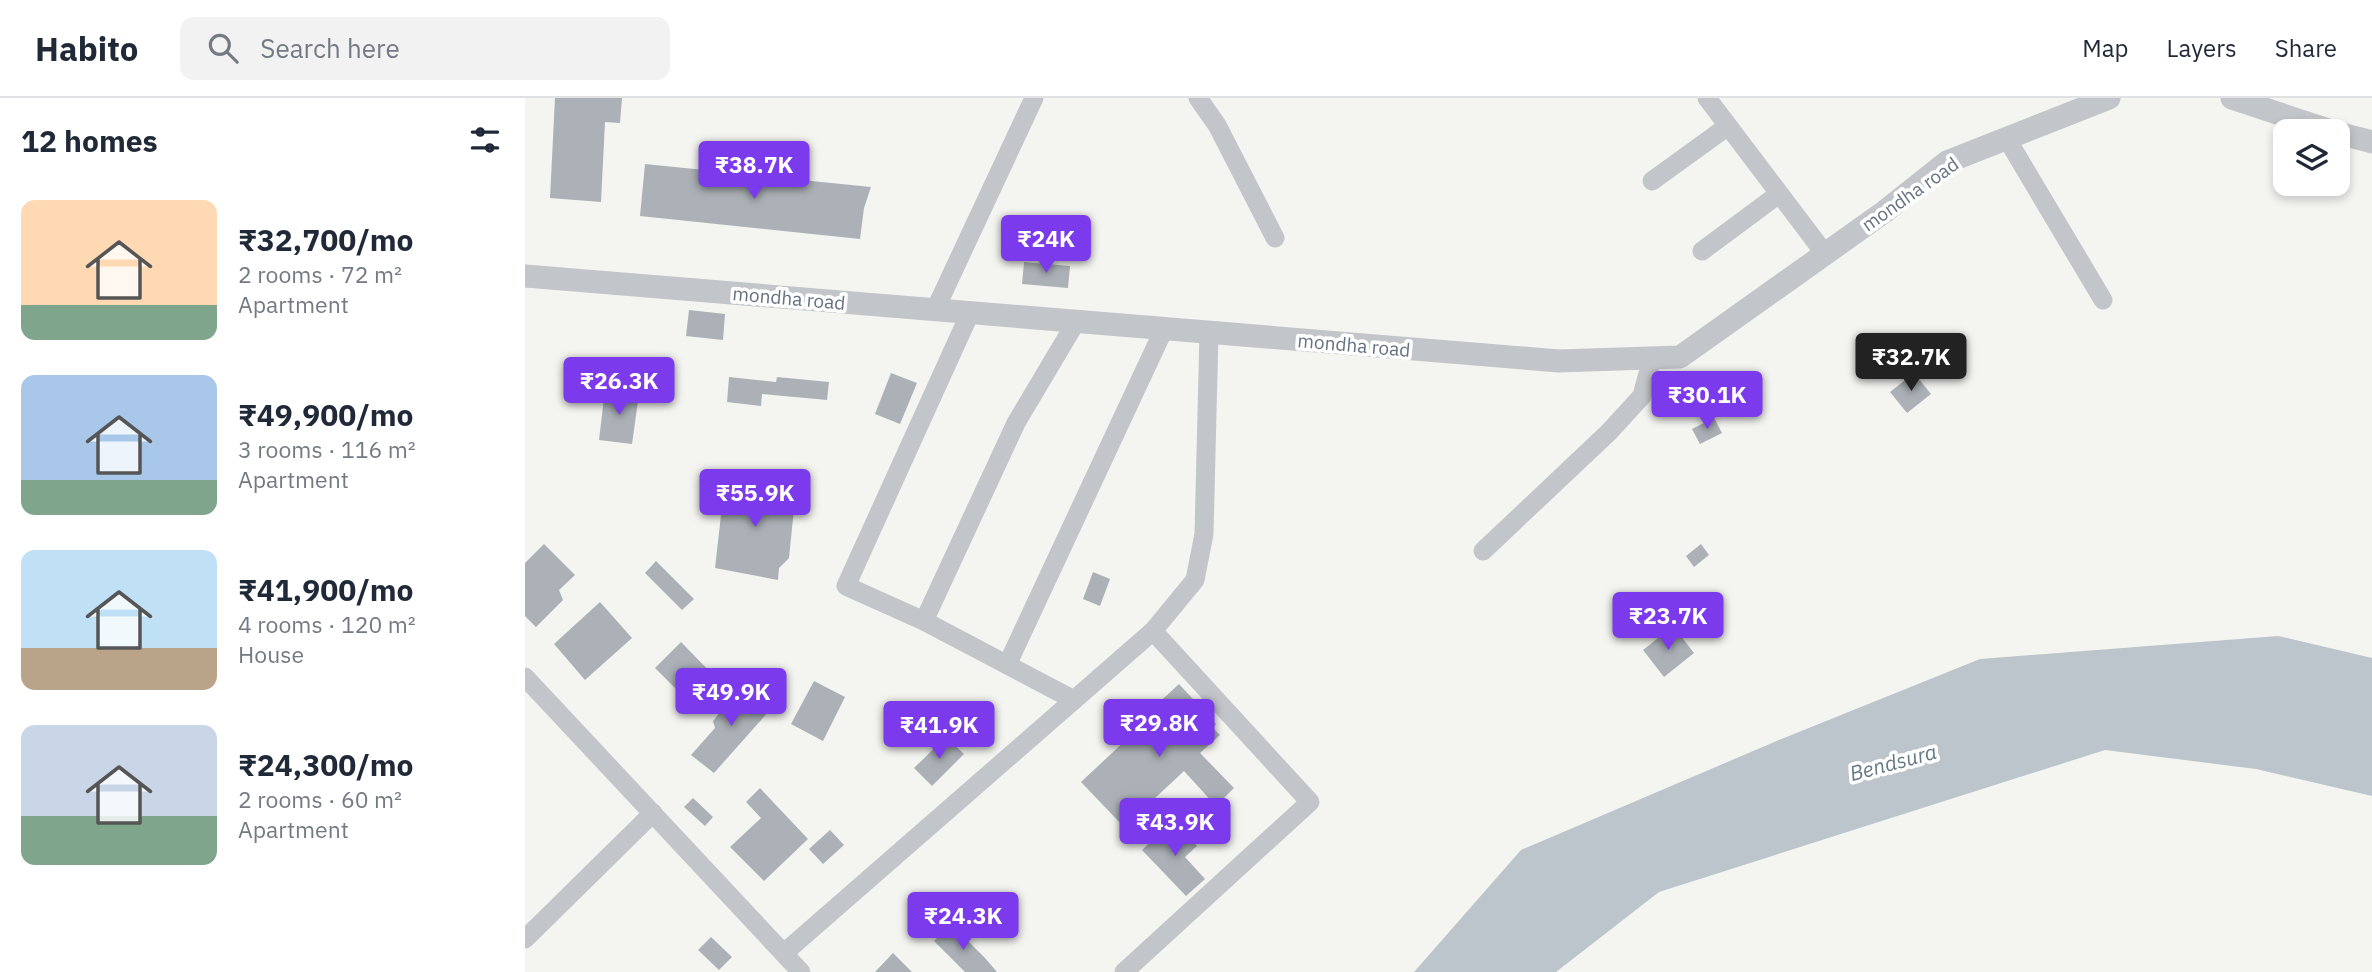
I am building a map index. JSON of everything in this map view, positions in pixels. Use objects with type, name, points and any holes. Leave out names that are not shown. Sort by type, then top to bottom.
[{"type":"street","points":[[935,310],[1034,98]]},
{"type":"street","points":[[1198,98],[1217,125],[1275,238]]},
{"type":"street","points":[[1707,98],[1825,254]]},
{"type":"street","name":"mondha road","points":[[525,276],[1559,361],[1680,357],[1825,254],[1947,162],[2109,98]]},
{"type":"street","points":[[2232,98],[2295,119]]},
{"type":"street","points":[[1652,181],[1728,127]]},
{"type":"street","points":[[2350,136],[2372,142]]},
{"type":"street","points":[[2007,139],[2103,300]]},
{"type":"street","points":[[1702,251],[1779,194]]},
{"type":"street","points":[[970,313],[846,586],[924,621],[1074,700]]},
{"type":"street","points":[[924,621],[1016,423],[1076,322]]},
{"type":"street","points":[[1008,663],[1164,329]]},
{"type":"street","points":[[784,954],[1153,631],[1195,580],[1204,534],[1209,333]]},
{"type":"street","points":[[1483,551],[1609,432],[1642,396],[1651,358]]},
{"type":"street","points":[[1124,972],[1310,802],[1153,631]]},
{"type":"street","points":[[525,677],[801,972]]},
{"type":"street","points":[[525,939],[653,813]]},
{"type":"water","name":"Bendsura","points":[[2278,636],[2372,658],[2372,796],[2256,769],[2105,750],[1659,892],[1556,972],[1414,972],[1521,850],[1779,740],[1980,659]]},
{"type":"building","points":[[555,98],[622,98],[620,123],[605,122],[601,202],[550,198]]},
{"type":"building","points":[[645,164],[871,187],[864,208],[860,239],[640,216]]},
{"type":"building","points":[[1024,262],[1070,266],[1068,288],[1022,284]]},
{"type":"building","points":[[689,310],[725,314],[723,340],[686,336]]},
{"type":"building","points":[[891,373],[917,383],[900,424],[875,414]]},
{"type":"building","points":[[1914,373],[1931,394],[1907,413],[1890,392]]},
{"type":"building","points":[[729,377],[776,382],[777,377],[829,382],[827,400],[762,394],[761,406],[727,402]]},
{"type":"building","points":[[605,389],[639,394],[632,444],[599,440]]},
{"type":"building","points":[[1714,418],[1722,433],[1700,444],[1692,429]]},
{"type":"building","points":[[725,480],[796,489],[789,558],[779,568],[778,580],[715,568]]},
{"type":"building","points":[[544,544],[575,575],[559,590],[563,600],[536,627],[525,616],[525,563]]},
{"type":"building","points":[[1701,544],[1709,555],[1694,567],[1686,556]]},
{"type":"building","points":[[656,561],[694,599],[682,610],[645,573]]},
{"type":"building","points":[[1093,572],[1110,579],[1100,606],[1083,599]]},
{"type":"building","points":[[600,602],[632,638],[585,680],[554,644]]},
{"type":"building","points":[[1673,626],[1694,653],[1664,677],[1643,650]]},
{"type":"building","points":[[681,642],[715,677],[689,702],[655,668]]},
{"type":"building","points":[[814,681],[845,697],[823,741],[791,724]]},
{"type":"building","points":[[745,682],[769,711],[714,773],[691,755],[715,728],[713,721]]},
{"type":"building","points":[[1179,684],[1216,724],[1213,728],[1220,735],[1200,753],[1234,788],[1216,806],[1184,771],[1124,827],[1081,782],[1127,739],[1124,735]]},
{"type":"building","points":[[946,737],[964,754],[932,786],[914,768]]},
{"type":"building","points":[[760,788],[808,839],[764,881],[730,847],[761,818],[746,802]]},
{"type":"building","points":[[693,798],[713,817],[705,826],[684,807]]},
{"type":"building","points":[[1173,821],[1197,846],[1185,857],[1205,879],[1186,896],[1142,850]]},
{"type":"building","points":[[830,830],[844,845],[823,864],[809,849]]},
{"type":"building","points":[[951,924],[997,972],[965,972],[934,941]]},
{"type":"building","points":[[711,937],[732,957],[719,970],[698,950]]},
{"type":"building","points":[[893,953],[912,972],[875,972]]}]
